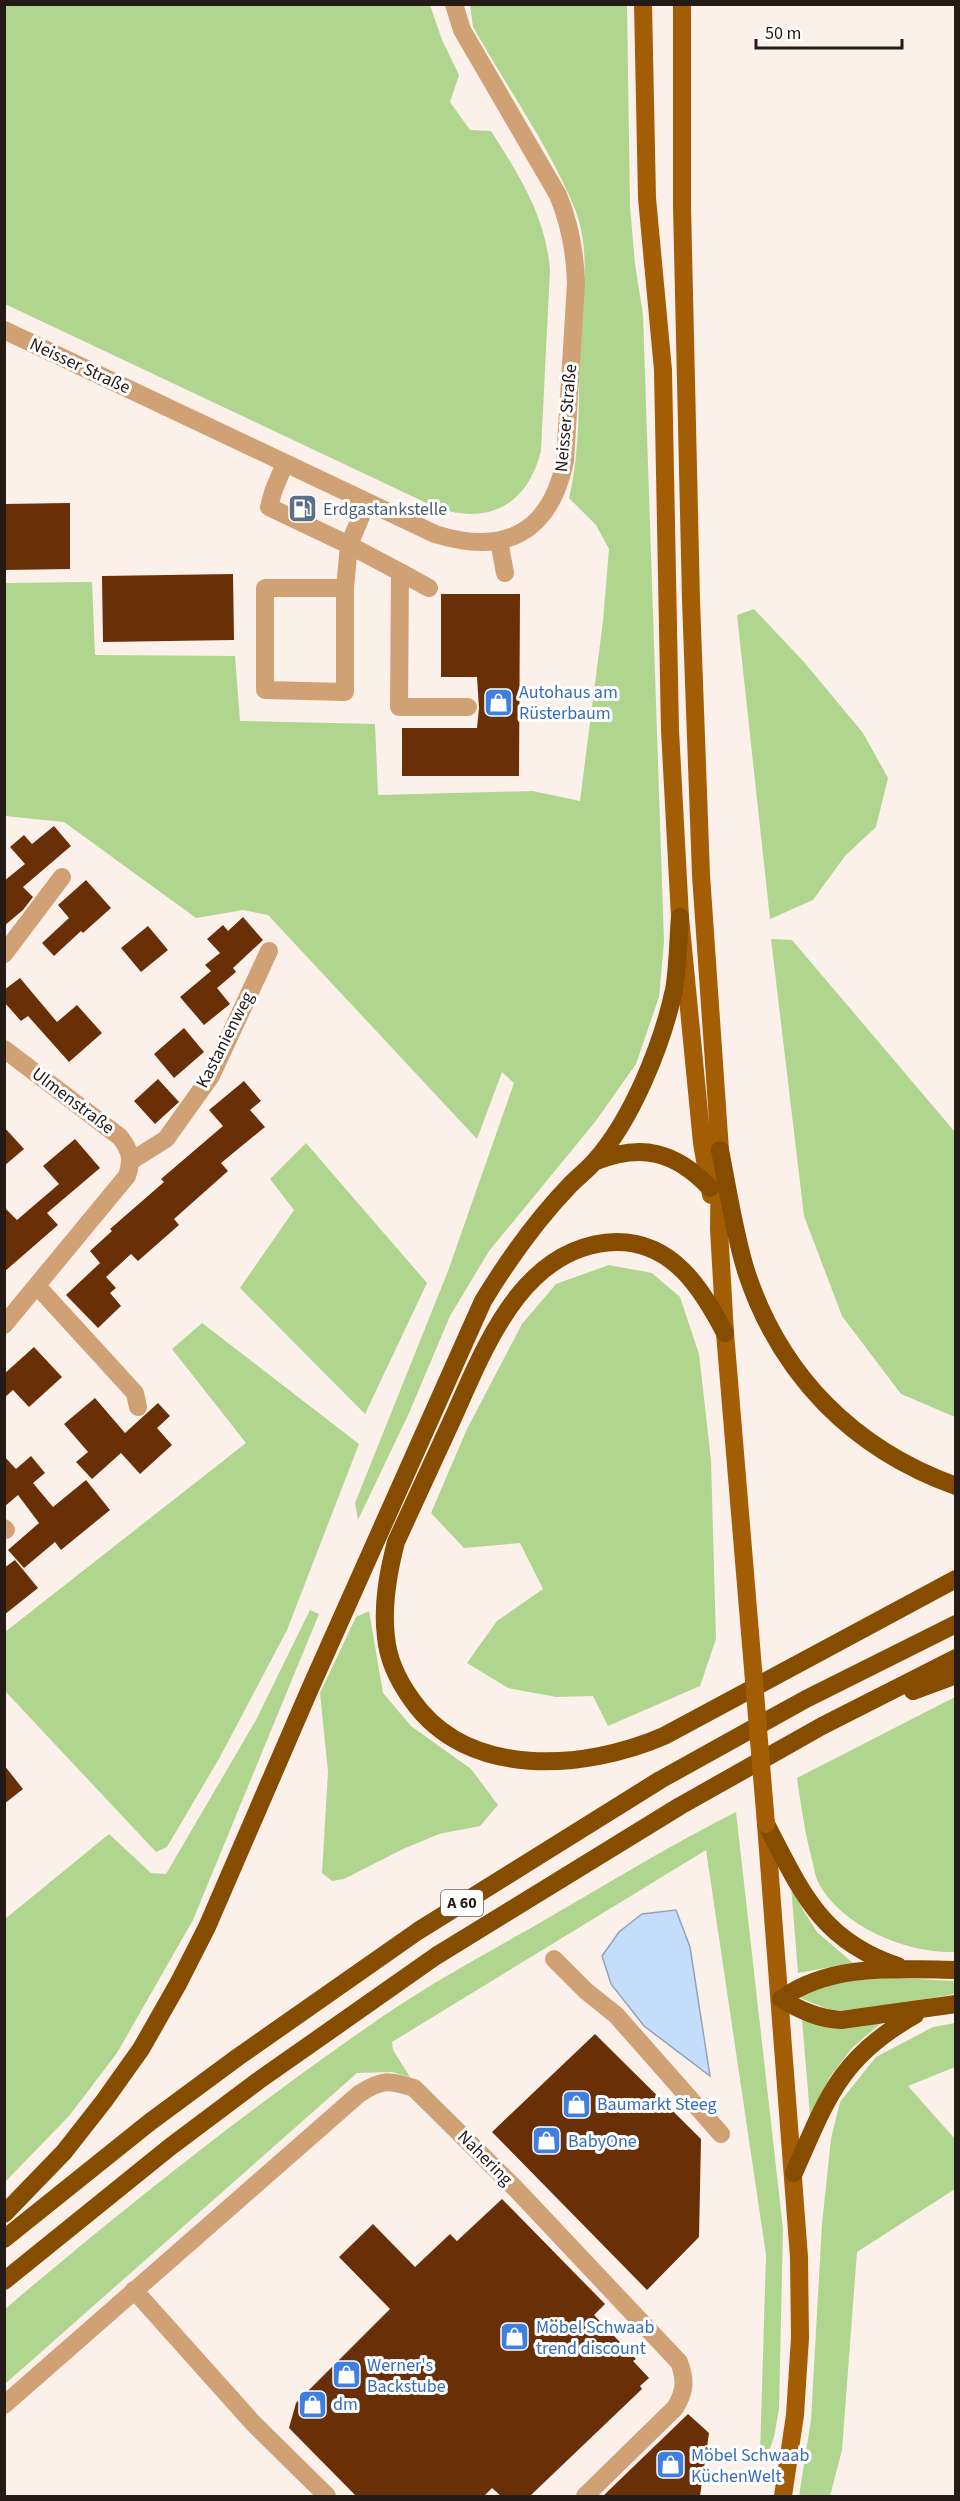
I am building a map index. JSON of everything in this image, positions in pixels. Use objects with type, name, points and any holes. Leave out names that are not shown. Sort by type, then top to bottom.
[{"type":"highway","points":[[4,2214],[64,2152],[104,2101],[141,2049],[178,1984],[207,1926],[323,1658],[483,1301],[501,1272],[527,1238],[570,1185],[594,1162],[618,1130],[648,1070],[663,1033],[674,988],[680,917]]},
{"type":"highway","points":[[720,1150],[739,1246],[747,1273],[786,1357],[845,1425],[880,1450],[917,1471],[956,1486]]},
{"type":"highway","points":[[594,1162],[630,1151],[650,1153],[684,1164],[710,1188]]},
{"type":"highway","points":[[725,1334],[706,1297],[690,1277],[672,1260],[629,1242],[606,1242],[583,1248],[560,1258],[538,1274],[518,1295],[498,1324],[476,1367],[396,1542],[390,1564],[385,1604],[386,1640],[397,1675],[417,1707],[444,1733],[478,1750],[498,1756],[561,1762],[603,1757],[624,1752],[664,1736],[956,1580]]},
{"type":"highway","name":"A 60","points":[[4,2239],[133,2136],[238,2057],[418,1930],[660,1780],[806,1699],[956,1624]]},
{"type":"highway","name":"A 60","points":[[4,2281],[85,2214],[223,2108],[346,2018],[436,1956],[680,1806],[822,1726],[956,1658]]},
{"type":"highway","points":[[822,1726],[956,1675]]},
{"type":"highway","points":[[766,1824],[802,1890],[832,1928],[850,1945],[908,1969]]},
{"type":"highway","points":[[956,1970],[908,1969],[855,1972],[824,1977],[795,1989],[781,1999],[798,2009],[825,2019],[842,2020],[956,2004]]},
{"type":"highway","points":[[794,2173],[821,2110],[838,2079],[854,2060],[881,2036],[925,2009]]},
{"type":"main road","points":[[643,4],[647,198],[663,370],[670,730],[680,917],[702,1143],[719,1229]]},
{"type":"main road","points":[[682,4],[683,229],[696,741],[701,875],[720,1150],[719,1229],[725,1334],[781,1999],[799,2257],[800,2338],[795,2415],[783,2496]]},
{"type":"street","name":"Neisser Straße","points":[[4,330],[452,540],[472,543],[499,541],[519,533],[543,516],[559,487],[565,461],[576,283],[575,253],[567,218],[558,195],[462,30],[454,4]]},
{"type":"street","points":[[682,26],[689,4]]},
{"type":"street","points":[[285,463],[269,507],[349,545],[429,588]]},
{"type":"street","points":[[345,588],[265,588],[265,690],[345,692],[345,588],[349,545],[367,502]]},
{"type":"street","points":[[499,541],[505,573]]},
{"type":"street","points":[[400,572],[399,707],[468,707]]},
{"type":"street","points":[[4,954],[62,877]]},
{"type":"street","name":"Kastanienweg","points":[[131,1161],[166,1138],[211,1076],[269,951]]},
{"type":"street","name":"Ulmenstraße","points":[[4,1049],[120,1137],[128,1148],[131,1161]]},
{"type":"street","points":[[4,1325],[38,1287],[127,1176],[131,1161]]},
{"type":"street","points":[[38,1287],[135,1393],[138,1407]]},
{"type":"street","points":[[554,1959],[586,1991],[616,2015],[721,2134]]},
{"type":"street","name":"Nahering","points":[[4,2405],[359,2094],[375,2084],[392,2081],[414,2088],[514,2187],[679,2362],[684,2382],[683,2395],[675,2408],[585,2496]]},
{"type":"street","points":[[134,2290],[253,2422],[327,2496]]},
{"type":"green space","points":[[5,4],[430,5],[442,40],[459,75],[450,102],[470,130],[491,131],[537,214],[547,251],[550,270],[541,451],[535,470],[516,497],[490,512],[456,513],[437,508],[5,304]]},
{"type":"green space","points":[[470,5],[627,5],[630,206],[635,264],[643,315],[664,942],[659,997],[636,1064],[595,1122],[489,1251],[450,1316],[409,1413],[358,1520],[355,1503],[448,1271],[514,1083],[502,1072],[477,1139],[268,915],[243,910],[196,918],[64,822],[5,816],[4,583],[92,582],[95,655],[235,656],[240,721],[375,724],[378,795],[533,791],[580,801],[603,621],[609,549],[596,525],[569,498],[576,461],[584,245],[576,212],[567,191],[545,148],[473,27]]},
{"type":"green space","points":[[754,609],[804,662],[863,733],[888,778],[876,827],[845,856],[813,900],[770,919],[737,615]]},
{"type":"green space","points":[[771,939],[792,940],[955,1132],[955,1417],[901,1394],[842,1316],[804,1216]]},
{"type":"green space","points":[[306,1143],[427,1283],[365,1414],[240,1288],[294,1210],[270,1179]]},
{"type":"green space","points":[[609,1265],[652,1273],[680,1297],[699,1354],[711,1460],[716,1639],[700,1686],[608,1726],[593,1696],[556,1697],[508,1688],[467,1663],[497,1621],[543,1589],[520,1543],[464,1548],[431,1513],[467,1429],[522,1324],[556,1284]]},
{"type":"green space","points":[[202,1323],[359,1444],[287,1630],[220,1757],[167,1847],[156,1852],[5,1691],[5,1632],[246,1443],[172,1349]]},
{"type":"green space","points":[[310,1610],[319,1614],[193,1920],[117,2053],[69,2116],[5,2182],[5,1919],[109,1834],[151,1873],[166,1874],[256,1720]]},
{"type":"green space","points":[[369,1611],[383,1693],[411,1726],[471,1769],[498,1805],[480,1826],[439,1834],[403,1849],[344,1879],[332,1881],[322,1873],[328,1772],[320,1693],[356,1617]]},
{"type":"green space","points":[[955,1697],[955,1952],[917,1948],[877,1935],[842,1912],[829,1898],[815,1874],[797,1778]]},
{"type":"green space","points":[[736,1812],[783,2229],[779,2409],[768,2454],[760,2454],[766,2255],[706,1850],[392,2042],[393,2050],[410,2077],[392,2072],[357,2073],[5,2384],[5,2309],[187,2160],[280,2089],[417,1994],[663,1851]]},
{"type":"green space","points":[[791,1886],[817,1932],[853,1963],[798,1973]]},
{"type":"green space","points":[[898,1978],[955,1981],[955,1994],[880,2007],[833,2011],[800,1998],[815,1987],[837,1981]]},
{"type":"green space","points":[[802,2019],[881,2023],[852,2048],[830,2077],[810,2115]]},
{"type":"green space","points":[[955,2023],[955,2067],[908,2086],[955,2139],[955,2189],[857,2252],[842,2450],[830,2496],[799,2496],[811,2420],[822,2224],[831,2139],[840,2102],[876,2057],[933,2027]]},
{"type":"water","points":[[676,1910],[690,1947],[710,2076],[644,2026],[611,1984],[602,1956],[619,1932],[642,1914]]},
{"type":"building","points":[[70,503],[70,569],[4,570],[4,504]]},
{"type":"building","points":[[233,574],[234,640],[103,642],[102,576]]},
{"type":"building","name":"Autohaus am Rüsterbaum","points":[[441,594],[520,594],[519,776],[402,776],[402,728],[477,728],[479,708],[477,677],[441,677]]},
{"type":"building","points":[[54,826],[71,846],[23,887],[33,897],[23,910],[4,926],[4,881],[25,864],[10,847],[24,835],[32,844]]},
{"type":"building","points":[[86,880],[111,908],[54,956],[42,943],[69,918],[58,905]]},
{"type":"building","points":[[243,917],[263,940],[233,968],[236,972],[217,988],[230,1004],[204,1025],[180,997],[211,971],[205,965],[220,953],[207,939],[223,925],[228,931]]},
{"type":"building","points":[[148,926],[168,950],[141,972],[121,948]]},
{"type":"building","points":[[20,978],[57,1022],[77,1005],[102,1033],[69,1062],[28,1016],[21,1021],[4,1002],[4,990]]},
{"type":"building","points":[[184,1028],[204,1052],[174,1078],[154,1054]]},
{"type":"building","points":[[158,1079],[179,1102],[155,1124],[134,1101]]},
{"type":"building","points":[[244,1081],[261,1101],[250,1110],[265,1127],[221,1163],[228,1171],[174,1219],[179,1225],[138,1261],[131,1254],[106,1277],[116,1288],[110,1293],[121,1306],[98,1328],[66,1295],[100,1263],[90,1251],[112,1231],[110,1229],[164,1182],[161,1179],[223,1126],[209,1110]]},
{"type":"building","points":[[4,1127],[24,1149],[4,1166]]},
{"type":"building","points":[[75,1139],[100,1168],[47,1213],[58,1225],[4,1272],[4,1207],[17,1220],[59,1184],[43,1166]]},
{"type":"building","points":[[34,1347],[62,1377],[29,1407],[13,1390],[4,1398],[4,1374]]},
{"type":"building","points":[[95,1398],[125,1433],[158,1403],[170,1416],[157,1428],[172,1445],[140,1474],[121,1453],[92,1479],[76,1462],[88,1452],[64,1424]]},
{"type":"building","points":[[4,1456],[16,1469],[31,1456],[45,1473],[33,1483],[53,1507],[86,1480],[110,1510],[61,1550],[55,1542],[24,1568],[8,1550],[39,1523],[18,1495],[4,1507]]},
{"type":"building","points":[[15,1560],[38,1588],[4,1615],[4,1568]]},
{"type":"building","points":[[4,1765],[23,1789],[4,1804]]},
{"type":"building","points":[[595,2034],[701,2139],[699,2237],[647,2290],[492,2132]]},
{"type":"building","points":[[502,2199],[605,2304],[594,2315],[636,2359],[633,2361],[649,2378],[640,2386],[642,2389],[530,2496],[501,2496],[492,2488],[484,2496],[356,2496],[289,2428],[296,2403],[390,2309],[339,2257],[373,2224],[415,2267],[450,2234],[457,2241]]},
{"type":"building","name":"Möbel Schwaab KüchenWelt","points":[[688,2414],[709,2433],[700,2496],[603,2496]]},
{"type":"place","name":"Erdgastankstelle","points":[[302,509]]},
{"type":"place","name":"Autohaus am Rüsterbaum","points":[[498,702]]},
{"type":"place","name":"Baumarkt Steeg","points":[[576,2104]]},
{"type":"place","name":"BabyOne","points":[[547,2141]]},
{"type":"place","name":"Möbel Schwaab trend discount","points":[[515,2337]]},
{"type":"place","name":"Werner's Backstube","points":[[346,2375]]},
{"type":"place","name":"dm","points":[[312,2404]]},
{"type":"place","name":"Möbel Schwaab KüchenWelt","points":[[670,2465]]}]
